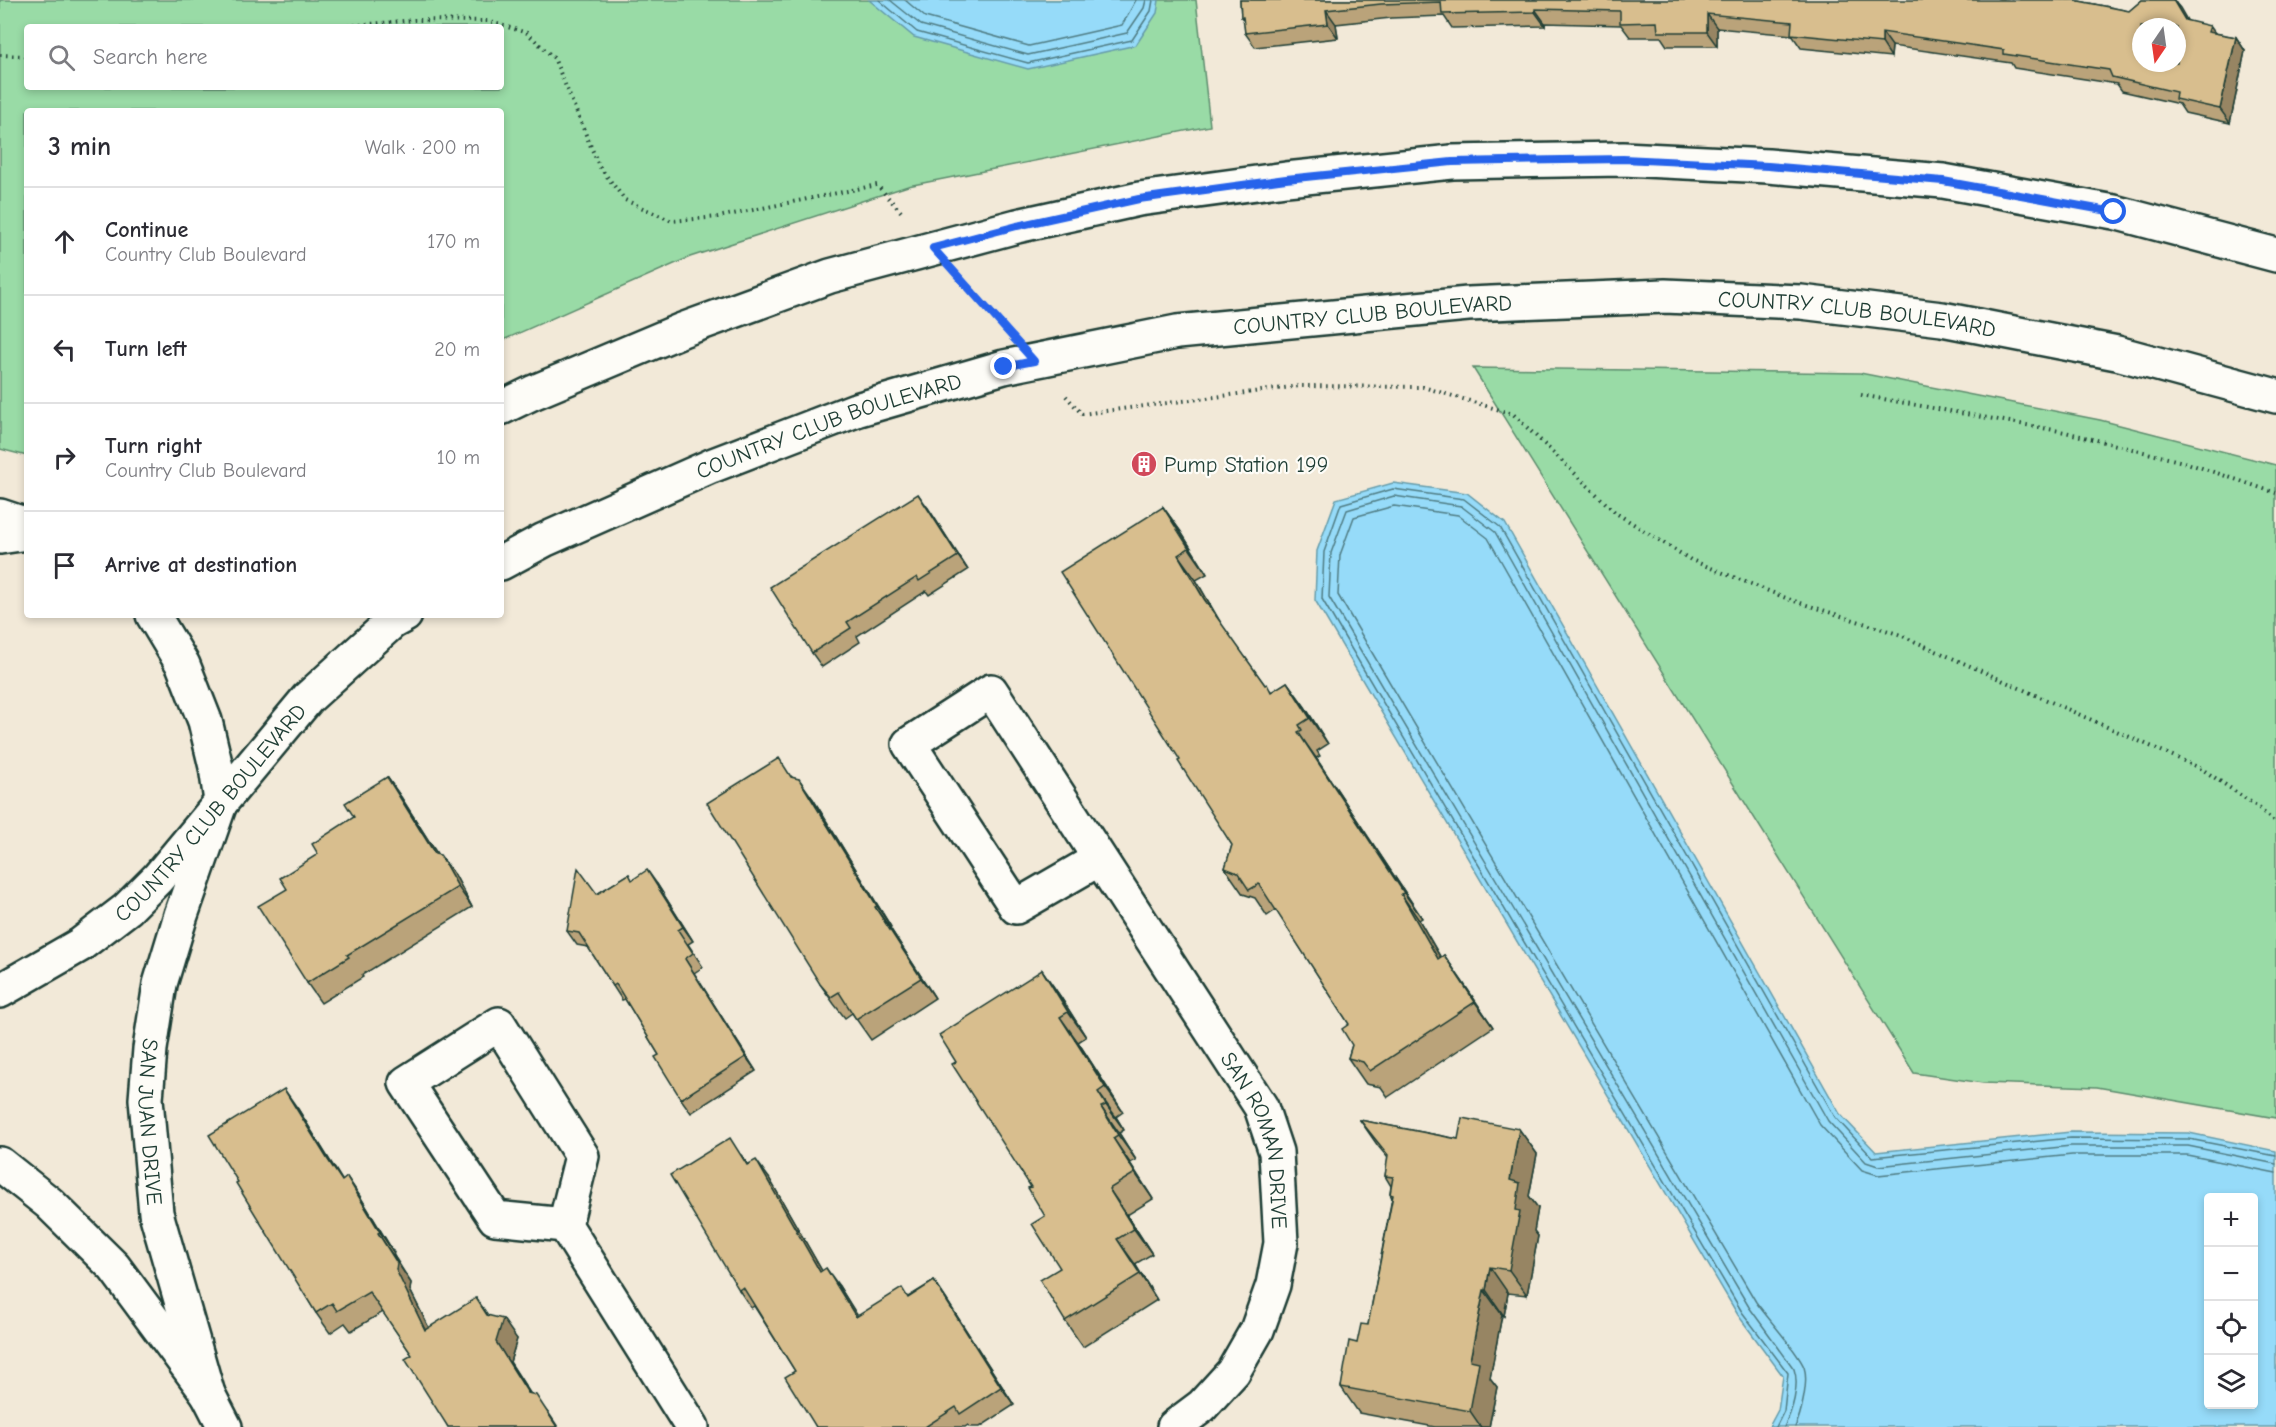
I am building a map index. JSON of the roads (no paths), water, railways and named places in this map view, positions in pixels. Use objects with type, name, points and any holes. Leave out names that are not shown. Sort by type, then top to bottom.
[{"type":"street","points":[[504,407],[682,330],[830,276],[1017,226],[1139,199],[1286,179],[1452,162],[1623,159],[1768,166],[1943,181],[2114,212],[2276,255]]},
{"type":"street","name":"COUNTRY CLUB BOULEVARD","points":[[504,561],[544,540],[711,466],[856,410],[1004,367],[1177,332],[1468,304],[1665,296],[1801,302],[1942,320],[2117,353],[2276,396]]},
{"type":"street","points":[[0,516],[24,524]]},
{"type":"street","points":[[0,537],[24,533]]},
{"type":"street","name":"SAN JUAN DRIVE","points":[[155,618],[183,666],[205,721],[221,801],[181,915],[160,984],[150,1049],[146,1099],[156,1214],[208,1394]]},
{"type":"street","name":"COUNTRY CLUB BOULEVARD","points":[[0,991],[80,945],[127,909],[158,878],[308,698],[392,622],[399,618]]},
{"type":"street","name":"SAN ROMAN DRIVE","points":[[1099,859],[1016,907],[909,744],[991,691],[1261,1107],[1276,1152],[1281,1244],[1273,1285],[1257,1330],[1233,1372],[1202,1406],[1174,1427]]},
{"type":"street","points":[[565,1225],[495,1218],[406,1083],[499,1024],[582,1156],[565,1225],[692,1427]]},
{"type":"street","name":"SAN JUAN DRIVE","points":[[0,1164],[49,1203],[114,1267],[208,1394],[225,1427]]},
{"type":"water","points":[[869,0],[1159,0],[1157,13],[1136,45],[1028,69],[914,37]]},
{"type":"water","points":[[1393,483],[1467,493],[1505,523],[1840,1114],[1876,1152],[2071,1132],[2189,1133],[2276,1151],[2276,1427],[1769,1427],[1778,1410],[1783,1376],[1738,1315],[1315,600],[1317,551],[1336,499]]},
{"type":"place","name":"Pump Station 199","points":[[1144,464]]}]
